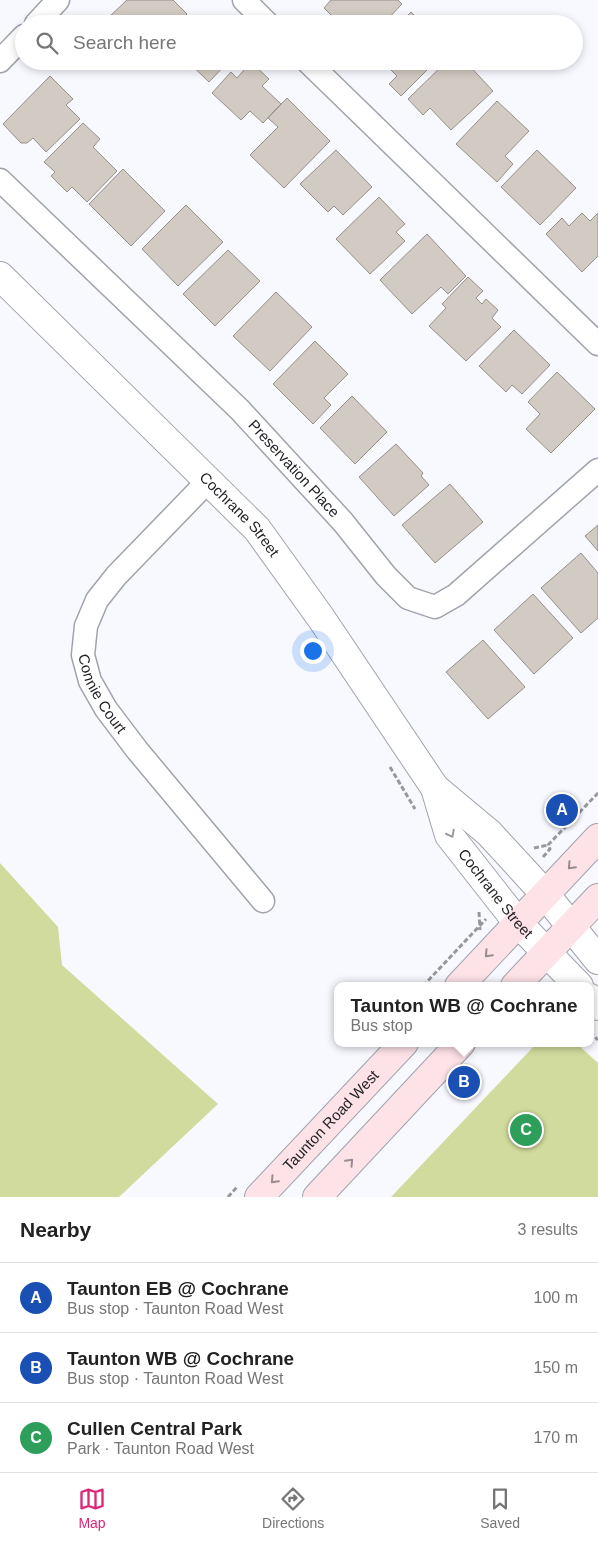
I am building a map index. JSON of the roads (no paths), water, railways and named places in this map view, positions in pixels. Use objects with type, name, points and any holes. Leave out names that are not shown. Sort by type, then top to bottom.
[{"type":"main road","points":[[462,982],[598,838]]},
{"type":"main road","points":[[520,982],[598,898]]},
{"type":"main road","name":"Taunton Road West","points":[[259,1197],[400,1047]]},
{"type":"main road","points":[[317,1197],[457,1047]]},
{"type":"street","points":[[44,15],[58,0]]},
{"type":"street","points":[[244,0],[259,15]]},
{"type":"street","points":[[0,61],[15,45]]},
{"type":"street","points":[[316,70],[598,344]]},
{"type":"street","name":"Preservation Place","points":[[0,180],[240,410],[344,522],[386,576],[408,598],[435,606],[456,595],[598,470]]},
{"type":"street","name":"Cochrane Street","points":[[0,276],[209,480],[257,529],[278,554],[435,788],[450,835],[518,923],[575,982]]},
{"type":"street","name":"Connie Court","points":[[209,480],[116,576],[97,600],[86,626],[83,655],[90,680],[106,709],[137,750],[263,901]]},
{"type":"street","name":"Cochrane Street","points":[[435,788],[489,833],[545,894],[598,960]]},
{"type":"place","name":"Taunton EB @ Cochrane","points":[[562,810]]},
{"type":"place","name":"Taunton WB @ Cochrane","points":[[464,1082]]},
{"type":"place","name":"Cullen Central Park","points":[[526,1130]]}]
